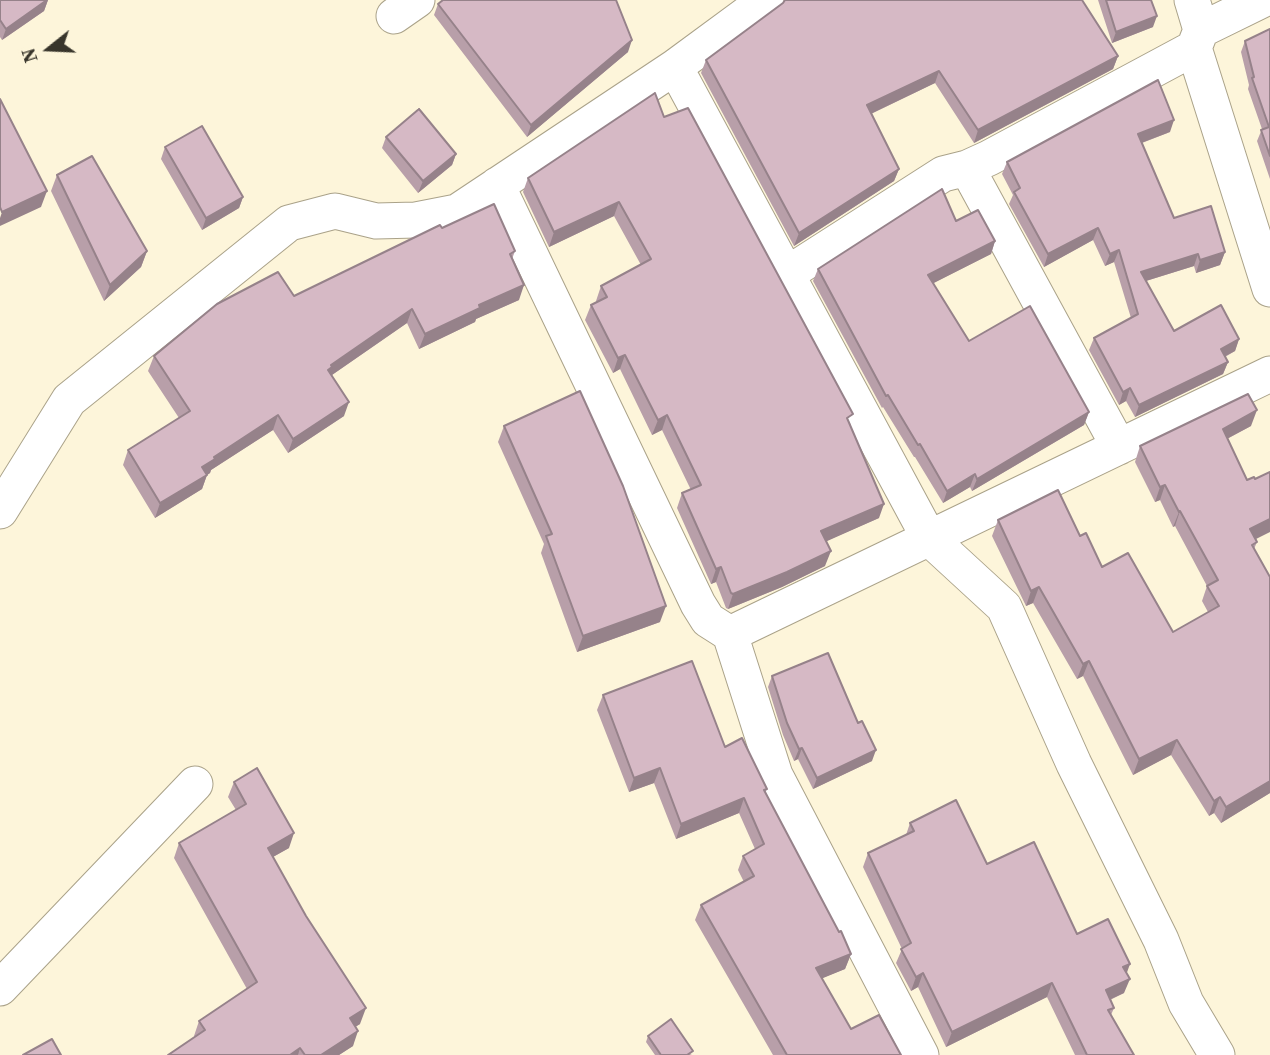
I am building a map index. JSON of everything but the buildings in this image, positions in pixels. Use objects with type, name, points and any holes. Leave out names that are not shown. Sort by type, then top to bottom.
[{"type":"street","points":[[0,511],[69,400],[289,223],[335,211],[376,221],[416,220],[457,212],[675,67],[766,0]]},
{"type":"street","points":[[787,274],[943,174],[989,158],[1196,26],[1262,0]]},
{"type":"street","points":[[1196,26],[1270,289]]},
{"type":"street","points":[[675,67],[929,538],[1004,607],[1074,764],[1161,940],[1186,1003],[1217,1055]]},
{"type":"street","points":[[967,167],[1119,447]]},
{"type":"street","points":[[497,185],[698,604],[708,620],[730,634],[775,775],[921,1055]]},
{"type":"street","points":[[730,634],[1270,374]]},
{"type":"street","points":[[0,988],[195,784]]}]
